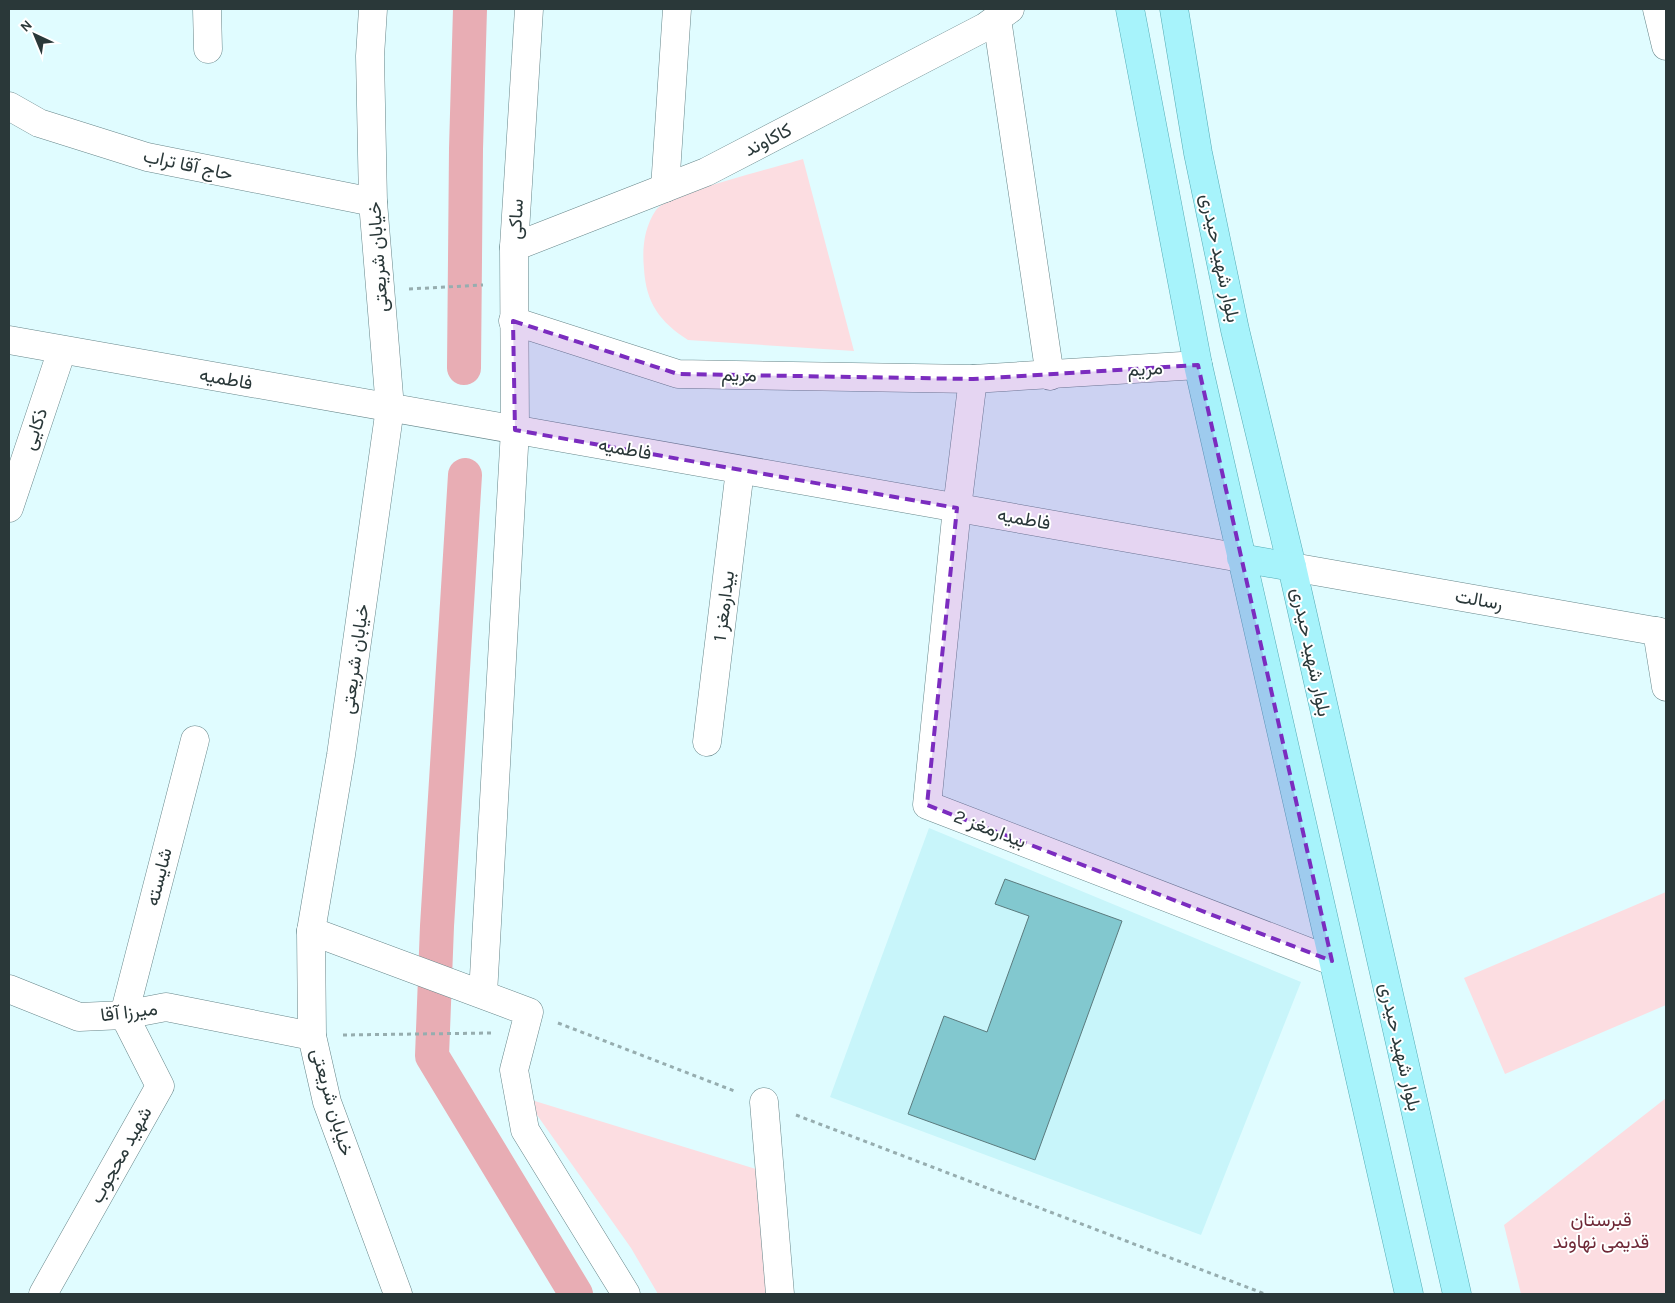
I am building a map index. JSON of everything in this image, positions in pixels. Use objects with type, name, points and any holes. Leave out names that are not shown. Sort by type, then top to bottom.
[{"type":"main road","points":[[1130,9],[1198,365],[1409,1294]]},
{"type":"main road","name":"بلوار شهید حیدری","points":[[1174,9],[1198,152],[1232,311],[1457,1294]]},
{"type":"main road","points":[[1241,558],[1292,567]]},
{"type":"street","points":[[207,9],[208,49]]},
{"type":"street","name":"خیابان شریعتی","points":[[373,9],[370,56],[373,202],[390,408],[341,755],[311,931],[312,1036],[327,1102],[398,1294]]},
{"type":"street","name":"ساکی","points":[[483,994],[515,430],[514,247],[529,9]]},
{"type":"street","points":[[665,188],[677,9]]},
{"type":"street","points":[[1657,9],[1666,46]]},
{"type":"street","points":[[1004,14],[1050,376]]},
{"type":"street","name":"کاکاوند","points":[[514,247],[706,172],[1004,14]]},
{"type":"street","name":"حاج آقا تراب","points":[[9,106],[39,123],[148,157],[373,202]]},
{"type":"street","name":"مریم","points":[[513,321],[678,374],[973,379],[1050,376],[1198,365]]},
{"type":"street","name":"فاطمیه","points":[[9,340],[1241,558]]},
{"type":"street","name":"ذکایی","points":[[9,508],[62,350]]},
{"type":"street","points":[[957,508],[973,379]]},
{"type":"street","name":"بیدارمغز 1","points":[[708,742],[740,470]]},
{"type":"street","name":"بیدارمغز 2","points":[[957,508],[928,805],[1332,961]]},
{"type":"street","name":"رسالت","points":[[1292,567],[1662,632]]},
{"type":"street","points":[[1662,632],[1666,686]]},
{"type":"street","name":"شایسته","points":[[124,1015],[195,740]]},
{"type":"street","points":[[311,931],[529,1012],[514,1070],[525,1130],[626,1294]]},
{"type":"street","name":"میرزا آقا","points":[[9,989],[79,1017],[124,1015],[166,1007],[312,1036]]},
{"type":"street","name":"شهید محجوب","points":[[43,1294],[160,1086],[124,1015]]},
{"type":"street","points":[[764,1102],[780,1294]]},
{"type":"path","points":[[417,289],[476,285]]},
{"type":"path","points":[[529,1012],[1265,1294]]},
{"type":"path","points":[[312,1036],[470,1031]]},
{"type":"highlighted area","points":[[513,321],[678,374],[973,379],[1198,365],[1332,961],[927,805],[957,508],[515,430]]},
{"type":"shaded area","points":[[929,828],[1301,982],[1201,1235],[830,1097]]},
{"type":"green space","points":[[803,159],[854,351],[688,340],[662,319],[656,311],[651,302],[645,281],[643,253],[646,231],[656,210],[665,203],[701,189]]},
{"type":"green space","points":[[1666,892],[1666,1005],[1505,1074],[1464,978]]},
{"type":"green space","points":[[525,1098],[779,1176],[785,1294],[658,1294],[631,1248]]},
{"type":"green space","name":"قبرستان قدیمی نهاوند","points":[[1666,1098],[1666,1294],[1521,1294],[1504,1225]]},
{"type":"building","points":[[1005,879],[1122,921],[1035,1160],[908,1114],[944,1016],[987,1032],[1029,916],[995,904]]},
{"type":"waterway","points":[[464,368],[466,149],[470,9]]},
{"type":"waterway","points":[[465,475],[437,926],[432,1056],[576,1294]]}]
